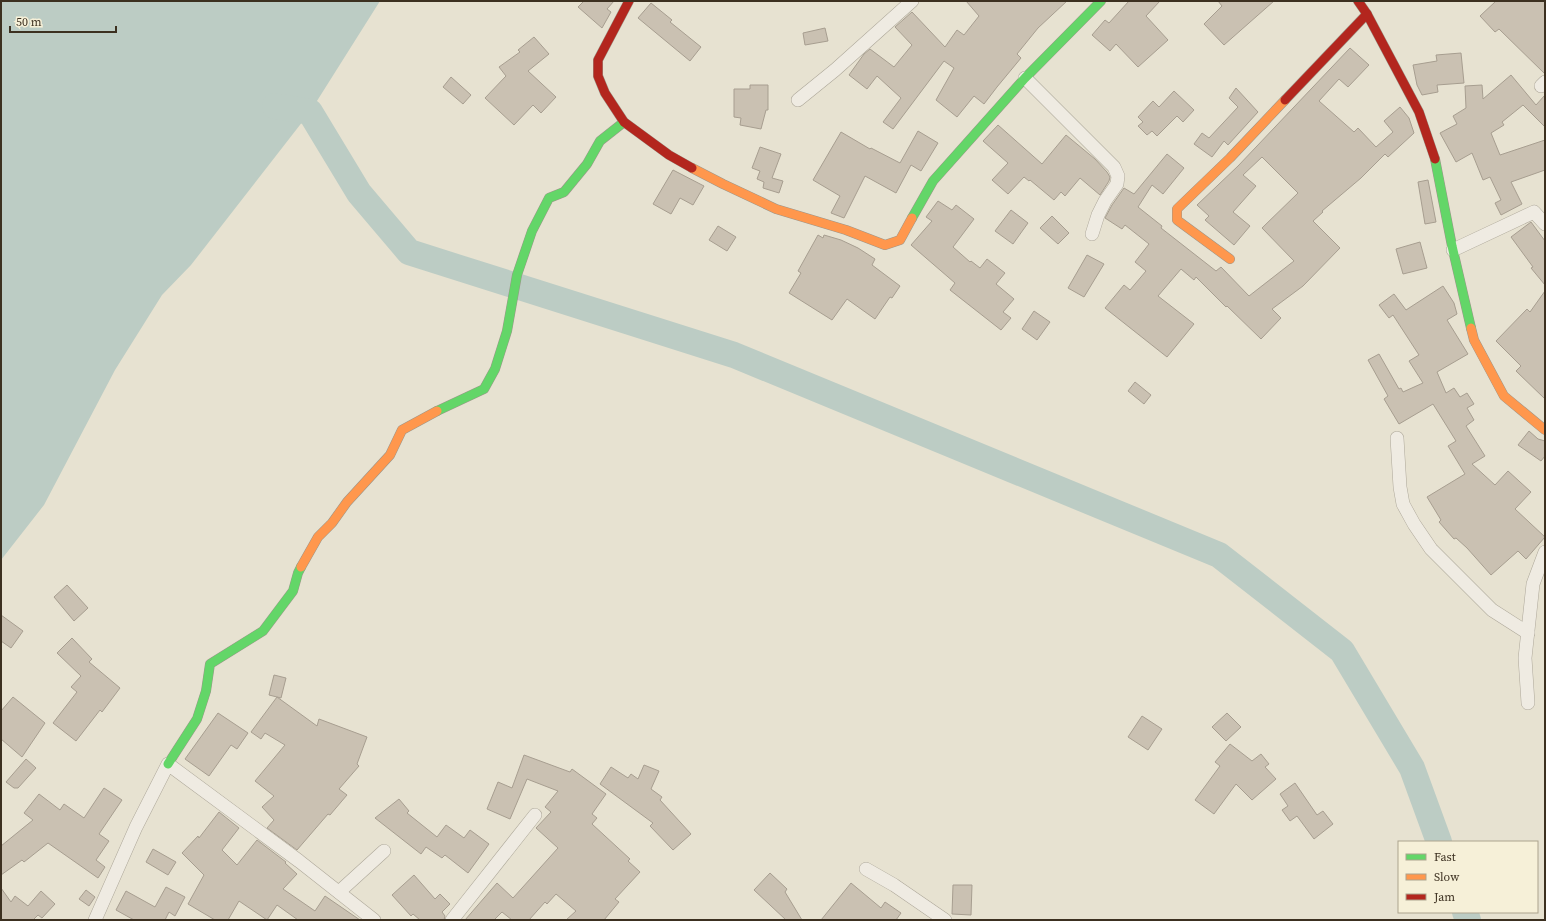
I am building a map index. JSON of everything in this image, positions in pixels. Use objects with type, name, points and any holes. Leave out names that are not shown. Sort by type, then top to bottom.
[{"type":"street","points":[[629,1],[598,60],[598,76],[605,93],[624,122],[669,155],[723,184],[776,208],[846,230],[885,245],[900,240],[933,181],[1025,78],[1101,1]]},
{"type":"street","points":[[798,100],[835,70],[912,1]]},
{"type":"street","points":[[1358,1],[1367,14],[1419,112],[1437,166],[1453,250],[1474,340],[1477,347],[1504,396],[1545,430]]},
{"type":"street","points":[[1230,260],[1177,220],[1177,209],[1230,158],[1367,14]]},
{"type":"street","points":[[1025,78],[1114,167],[1118,176],[1117,184],[1105,201],[1098,215],[1092,234]]},
{"type":"street","points":[[95,920],[136,827],[168,764],[197,719],[206,692],[210,664],[263,631],[293,591],[298,573],[318,537],[332,523],[347,502],[390,455],[402,430],[455,402],[484,389],[495,369],[507,331],[517,275],[532,231],[549,198],[564,192],[587,164],[600,141],[624,122]]},
{"type":"street","points":[[1453,250],[1534,212],[1545,224]]},
{"type":"street","points":[[1397,438],[1400,487],[1403,504],[1431,550],[1492,610],[1528,633]]},
{"type":"street","points":[[1528,703],[1524,658],[1533,584],[1545,552]]},
{"type":"street","points":[[168,764],[299,861],[374,920]]},
{"type":"street","points":[[452,920],[535,815]]},
{"type":"street","points":[[339,892],[384,852]]},
{"type":"street","points":[[866,869],[894,885],[945,920]]},
{"type":"shaded area","points":[[1,1],[380,1],[310,112],[191,265],[162,295],[115,370],[44,505],[1,560]]},
{"type":"building","points":[[584,1],[614,1],[607,9],[611,12],[602,28],[578,7]]},
{"type":"building","points":[[966,1],[1067,1],[1038,28],[1017,54],[1021,58],[984,104],[974,96],[957,117],[936,100],[954,68],[944,61],[893,129],[883,122],[901,98],[877,76],[867,89],[849,75],[864,54],[870,49],[894,67],[912,45],[895,27],[912,12],[945,47],[957,30],[964,35],[979,16]]},
{"type":"building","points":[[1129,1],[1160,1],[1146,16],[1168,40],[1138,67],[1116,44],[1110,51],[1092,35],[1105,20],[1109,23]]},
{"type":"building","points":[[1218,1],[1274,1],[1224,45],[1204,24],[1222,6]]},
{"type":"building","points":[[1496,1],[1545,1],[1545,74],[1499,29],[1495,32],[1480,16]]},
{"type":"building","points":[[651,3],[672,20],[670,22],[701,47],[690,61],[638,18]]},
{"type":"building","points":[[825,28],[828,41],[805,45],[803,33]]},
{"type":"building","points":[[534,37],[549,54],[528,71],[556,97],[541,113],[533,105],[514,125],[485,98],[506,76],[499,67],[520,52],[518,50]]},
{"type":"building","points":[[1350,48],[1369,65],[1348,87],[1339,79],[1319,101],[1354,132],[1358,128],[1376,147],[1393,132],[1384,121],[1400,107],[1409,118],[1414,133],[1388,157],[1385,154],[1361,178],[1322,211],[1323,212],[1313,221],[1340,248],[1303,286],[1272,309],[1281,318],[1261,339],[1196,277],[1194,280],[1181,269],[1158,296],[1194,324],[1167,357],[1105,308],[1124,285],[1130,290],[1146,271],[1135,262],[1149,244],[1125,225],[1122,229],[1105,218],[1112,205],[1124,188],[1134,194],[1167,154],[1184,168],[1163,194],[1152,185],[1138,207],[1162,226],[1161,228],[1216,271],[1221,267],[1249,296],[1294,261],[1262,228],[1298,193],[1262,157],[1243,175],[1256,186],[1233,212],[1250,226],[1234,245],[1205,220],[1209,216],[1197,205],[1238,166]]},
{"type":"building","points":[[1461,53],[1464,83],[1437,85],[1438,92],[1422,95],[1417,85],[1413,65],[1437,61],[1436,55]]},
{"type":"building","points":[[1511,75],[1536,105],[1545,95],[1545,127],[1523,105],[1502,122],[1504,125],[1491,133],[1500,155],[1545,140],[1545,170],[1511,182],[1522,204],[1501,215],[1495,203],[1501,200],[1490,177],[1483,180],[1472,153],[1456,162],[1440,133],[1457,124],[1453,116],[1466,108],[1465,86],[1482,85],[1483,99]]},
{"type":"building","points":[[451,77],[471,95],[463,104],[443,87]]},
{"type":"building","points":[[750,85],[768,85],[768,110],[766,110],[761,129],[740,125],[741,118],[734,117],[734,89],[750,89]]},
{"type":"building","points":[[1236,88],[1258,112],[1228,145],[1224,141],[1212,157],[1194,144],[1202,133],[1209,138],[1238,107],[1229,98]]},
{"type":"building","points":[[1174,91],[1194,110],[1183,122],[1177,116],[1157,136],[1152,131],[1147,135],[1138,126],[1143,122],[1138,117],[1153,101],[1159,107]]},
{"type":"building","points":[[998,125],[1042,164],[1066,135],[1095,159],[1107,172],[1110,177],[1109,181],[1100,195],[1080,178],[1065,196],[1061,192],[1054,200],[1030,180],[1029,181],[1024,177],[1008,194],[992,180],[1008,163],[983,141]]},
{"type":"building","points":[[918,131],[938,143],[921,171],[911,165],[896,193],[865,176],[844,218],[831,213],[840,196],[813,180],[841,132],[870,149],[871,148],[900,163]]},
{"type":"building","points":[[760,147],[781,154],[772,178],[783,181],[779,193],[763,188],[764,182],[757,179],[760,171],[752,168]]},
{"type":"building","points":[[673,170],[704,186],[693,205],[680,198],[671,214],[653,204]]},
{"type":"building","points":[[1428,180],[1436,222],[1425,224],[1418,182]]},
{"type":"building","points":[[938,201],[952,210],[956,205],[974,219],[953,247],[970,262],[971,261],[980,268],[987,259],[1005,273],[996,284],[1014,299],[1003,312],[1011,318],[1001,330],[950,290],[955,283],[911,245],[932,221],[926,217]]},
{"type":"building","points":[[1011,210],[1028,223],[1013,244],[995,231]]},
{"type":"building","points":[[1052,216],[1069,233],[1058,244],[1040,228]]},
{"type":"building","points":[[1531,222],[1545,241],[1545,285],[1531,268],[1533,267],[1511,237]]},
{"type":"building","points":[[718,226],[736,237],[727,251],[709,240]]},
{"type":"building","points":[[818,235],[823,238],[824,235],[841,240],[858,248],[875,259],[872,265],[900,286],[892,298],[890,297],[875,319],[847,299],[832,320],[789,293],[801,273],[798,271]]},
{"type":"building","points":[[1420,242],[1427,268],[1403,274],[1396,249]]},
{"type":"building","points":[[1087,255],[1104,264],[1084,297],[1068,288]]},
{"type":"building","points":[[1443,286],[1454,303],[1457,314],[1447,320],[1468,354],[1437,372],[1446,393],[1454,388],[1460,397],[1467,393],[1474,404],[1467,408],[1474,420],[1466,426],[1485,456],[1472,464],[1495,485],[1508,471],[1531,492],[1515,509],[1545,537],[1526,559],[1518,551],[1491,575],[1467,548],[1456,538],[1454,539],[1439,522],[1441,520],[1427,497],[1465,474],[1448,446],[1456,441],[1433,404],[1399,424],[1384,399],[1388,396],[1368,360],[1379,354],[1399,389],[1401,388],[1403,392],[1423,383],[1409,361],[1419,355],[1393,315],[1389,318],[1379,305],[1394,294],[1406,310]]},
{"type":"building","points":[[1545,291],[1545,399],[1516,371],[1521,366],[1496,341],[1527,309],[1530,312]]},
{"type":"building","points":[[1034,311],[1050,322],[1037,340],[1022,329]]},
{"type":"building","points":[[1135,382],[1151,395],[1144,404],[1128,391]]},
{"type":"building","points":[[1529,431],[1538,439],[1545,441],[1545,456],[1541,461],[1518,445]]},
{"type":"building","points":[[67,585],[88,608],[74,621],[54,597]]},
{"type":"building","points":[[1,615],[23,631],[11,648],[1,641]]},
{"type":"building","points":[[72,638],[92,659],[89,662],[120,688],[102,712],[100,710],[76,741],[53,723],[77,692],[71,687],[81,676],[57,653]]},
{"type":"building","points":[[274,675],[286,678],[281,698],[269,695]]},
{"type":"building","points":[[13,697],[45,723],[22,757],[1,739],[1,711]]},
{"type":"building","points":[[277,697],[317,726],[319,719],[367,737],[357,764],[359,766],[339,789],[347,795],[330,815],[328,814],[297,850],[267,828],[274,820],[262,807],[274,796],[255,781],[285,745],[265,733],[261,739],[251,732]]},
{"type":"building","points":[[218,713],[248,733],[237,749],[231,745],[209,776],[185,759]]},
{"type":"building","points":[[1227,713],[1241,727],[1226,741],[1212,727]]},
{"type":"building","points":[[1142,716],[1162,729],[1148,750],[1128,737]]},
{"type":"building","points":[[1230,744],[1252,761],[1261,754],[1269,764],[1265,767],[1276,779],[1252,800],[1236,784],[1214,814],[1195,800],[1220,766],[1215,762]]},
{"type":"building","points":[[524,755],[570,772],[572,769],[606,794],[592,814],[597,818],[592,824],[630,859],[628,861],[640,872],[615,899],[619,902],[604,920],[566,920],[576,911],[556,894],[547,904],[545,902],[529,920],[512,920],[502,912],[494,920],[465,920],[497,883],[513,898],[558,848],[536,828],[551,812],[545,807],[558,791],[527,779],[510,819],[487,809],[498,782],[512,788]]},
{"type":"building","points":[[26,759],[36,768],[18,788],[14,788],[6,782]]},
{"type":"building","points":[[644,765],[659,771],[651,789],[662,797],[660,800],[691,834],[673,850],[650,826],[653,823],[600,784],[611,767],[628,778],[631,774],[638,779]]},
{"type":"building","points":[[1295,783],[1317,815],[1323,811],[1333,824],[1314,839],[1297,816],[1290,821],[1282,810],[1288,806],[1280,794]]},
{"type":"building","points":[[104,788],[122,800],[99,834],[109,841],[96,860],[105,867],[98,878],[48,843],[24,862],[22,860],[1,875],[1,846],[33,820],[24,813],[39,794],[60,810],[64,804],[84,818]]},
{"type":"building","points":[[399,799],[409,811],[407,813],[437,837],[446,825],[464,838],[470,830],[489,844],[468,873],[445,855],[442,858],[426,847],[421,854],[375,818]]},
{"type":"building","points":[[219,812],[239,828],[222,850],[237,865],[257,840],[286,862],[285,863],[297,874],[283,889],[315,911],[325,896],[360,920],[298,920],[277,905],[267,920],[239,901],[228,920],[215,920],[188,904],[204,875],[182,853],[198,836],[199,838]]},
{"type":"building","points":[[153,849],[176,862],[168,875],[146,862]]},
{"type":"building","points":[[770,873],[787,889],[785,892],[802,920],[786,920],[754,890]]},
{"type":"building","points":[[414,875],[435,899],[440,894],[450,904],[442,912],[445,916],[444,920],[420,920],[413,914],[411,916],[392,895]]},
{"type":"building","points":[[851,883],[881,908],[885,902],[901,913],[896,920],[821,920]]},
{"type":"building","points":[[953,885],[972,885],[971,915],[952,914]]},
{"type":"building","points":[[166,887],[185,897],[175,916],[169,912],[165,920],[134,920],[116,910],[126,891],[155,907]]},
{"type":"building","points":[[1,888],[11,902],[15,896],[28,906],[41,891],[55,904],[42,918],[38,915],[33,920],[1,920]]},
{"type":"building","points":[[86,890],[95,897],[89,906],[79,899]]},
{"type":"waterway","points":[[275,106],[310,112],[359,193],[409,252],[734,355],[1219,555],[1342,651],[1412,768],[1439,841]]},
{"type":"waterway","points":[[1465,913],[1468,920]]},
{"type":"traffic: fast","points":[[912,218],[933,181],[1025,78],[1101,1]]},
{"type":"traffic: fast","points":[[437,411],[484,389],[495,369],[507,331],[517,275],[532,231],[549,198],[564,192],[587,164],[600,141],[624,122]]},
{"type":"traffic: fast","points":[[1435,159],[1452,246],[1471,328]]},
{"type":"traffic: fast","points":[[168,764],[197,719],[206,691],[210,664],[263,631],[293,591],[301,567]]},
{"type":"traffic: slow","points":[[1230,259],[1177,220],[1177,209],[1230,158],[1285,100]]},
{"type":"traffic: slow","points":[[692,168],[776,209],[846,230],[885,245],[900,240],[912,218]]},
{"type":"traffic: slow","points":[[1471,328],[1474,340],[1504,396],[1545,430]]},
{"type":"traffic: slow","points":[[301,567],[318,537],[332,523],[347,502],[390,455],[402,430],[437,411]]},
{"type":"traffic: jam","points":[[629,1],[598,60],[598,76],[605,93],[624,122],[669,155],[692,168]]},
{"type":"traffic: jam","points":[[1358,1],[1367,14],[1419,112],[1435,159]]},
{"type":"traffic: jam","points":[[1285,100],[1367,14]]}]
